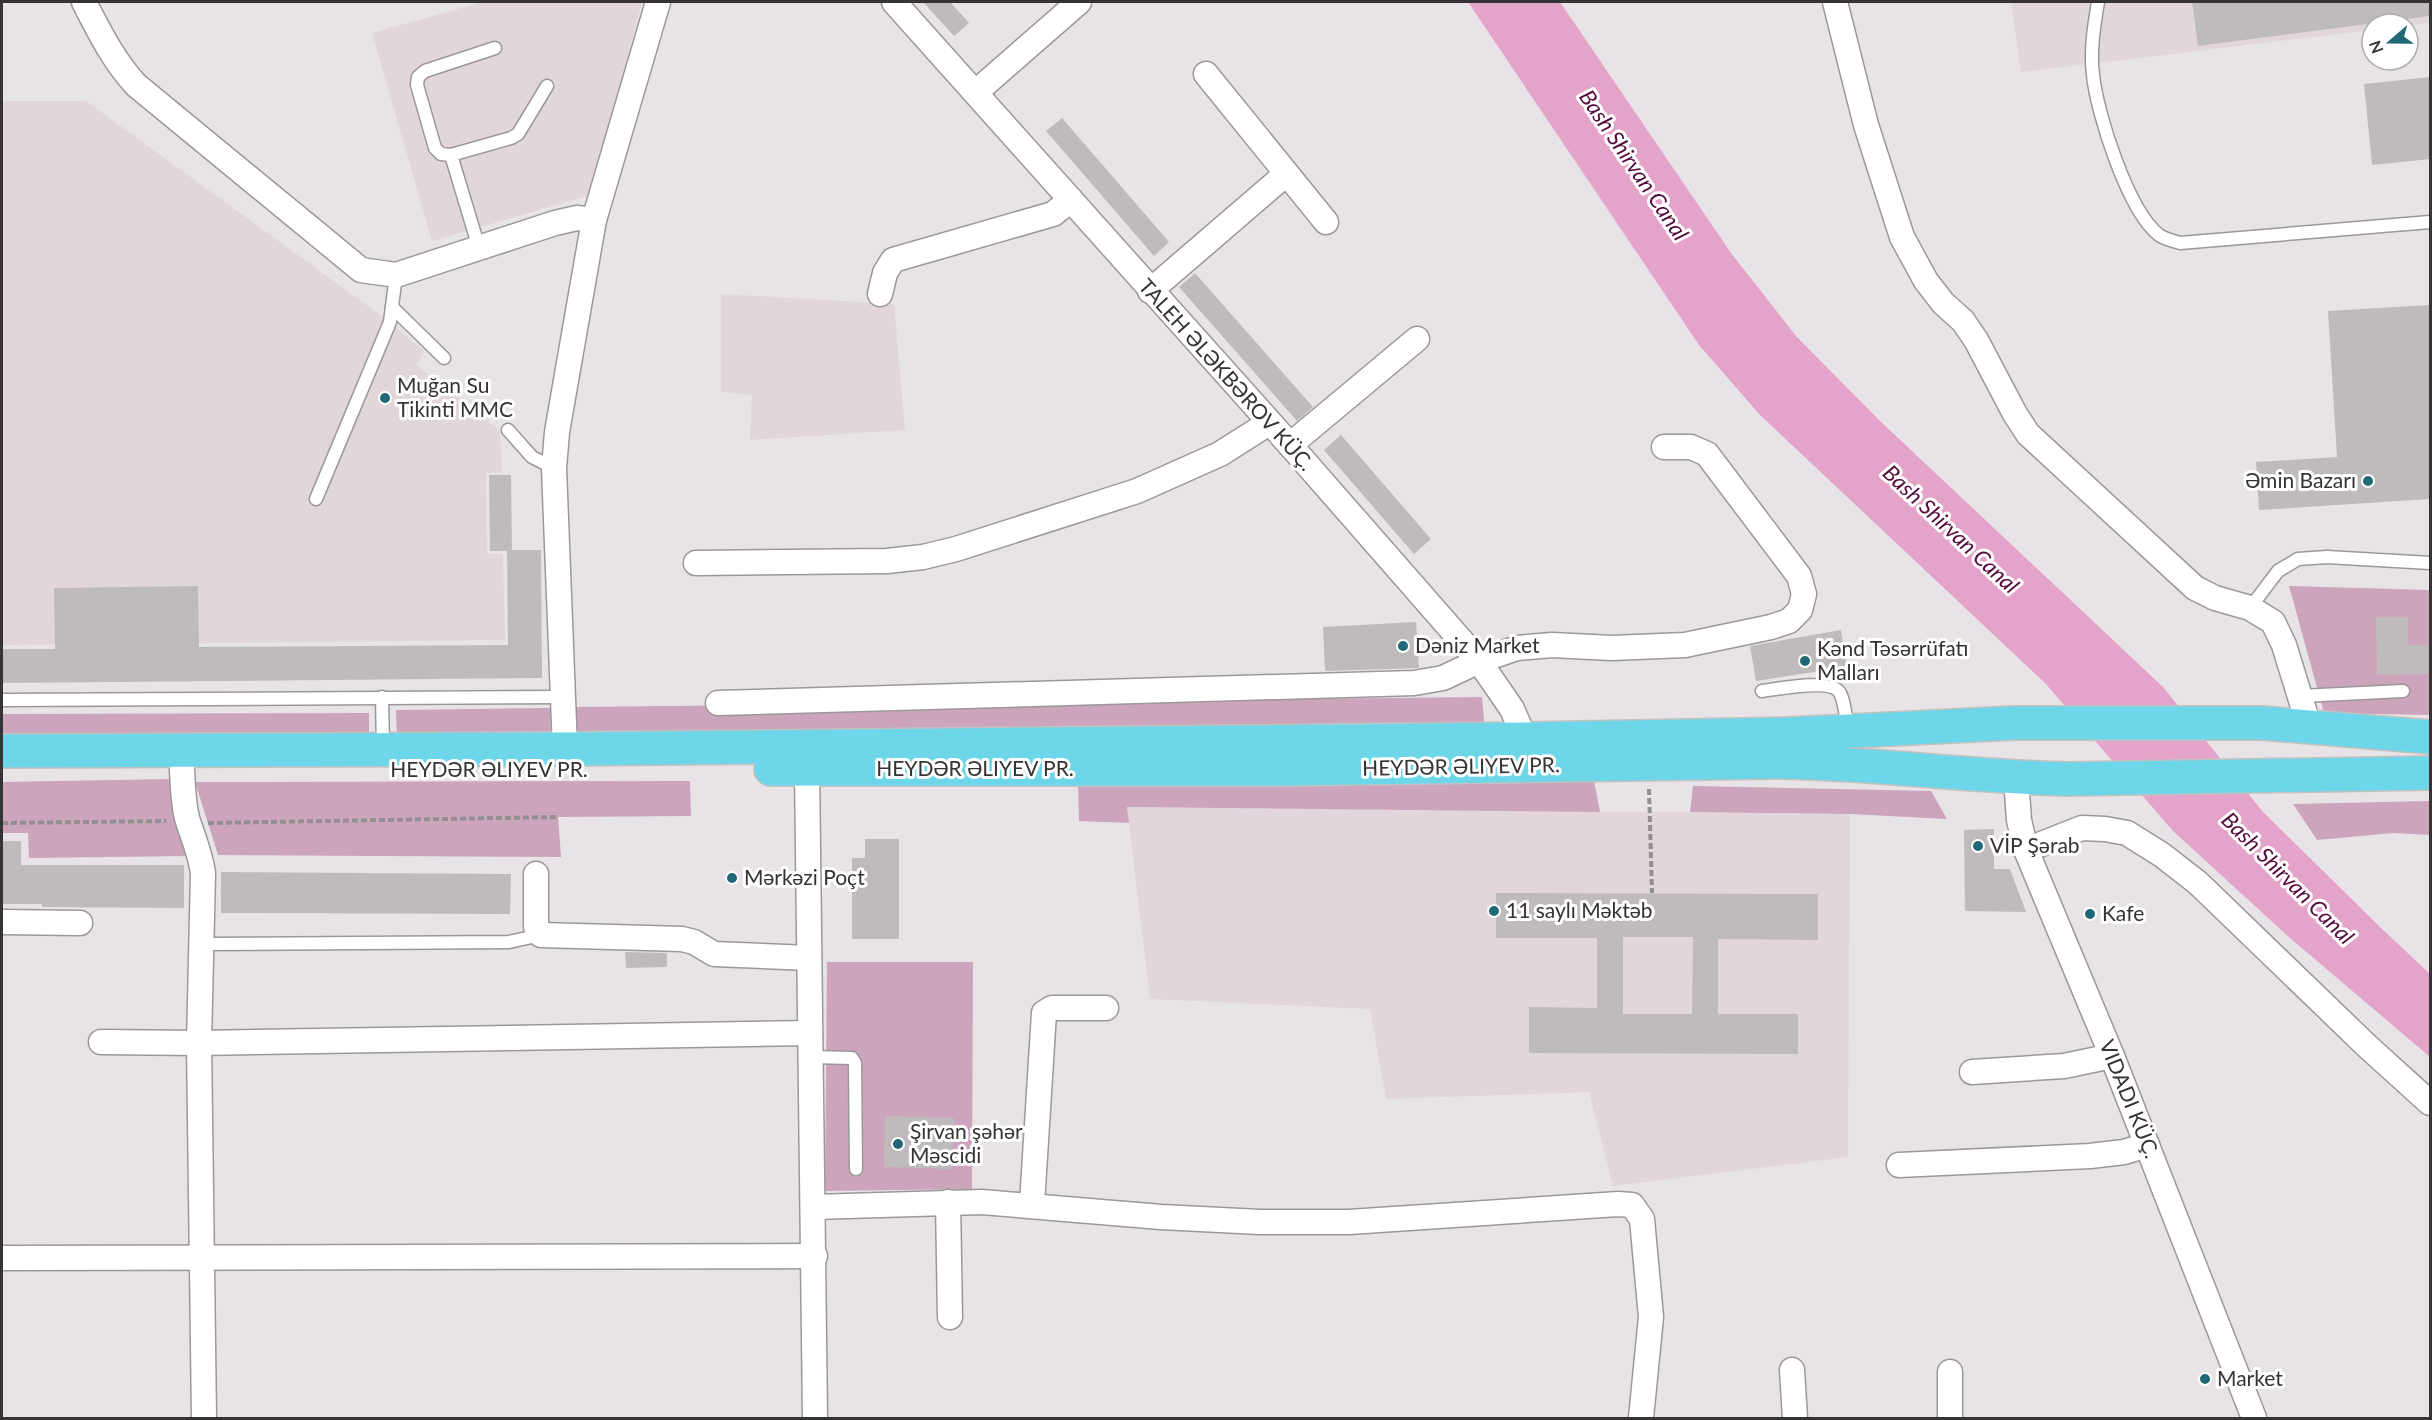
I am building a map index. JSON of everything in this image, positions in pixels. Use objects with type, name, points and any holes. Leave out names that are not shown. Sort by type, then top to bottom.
[{"type":"main road","name":"HEYDƏR ƏLIYEV PR.","points":[[2,771],[1284,769],[1948,725],[2262,723],[2304,711],[2430,737]]},
{"type":"main road","points":[[1948,725],[1948,771]]},
{"type":"main road","name":"HEYDƏR ƏLIYEV PR.","points":[[2,751],[565,749],[1528,752],[1648,764],[1827,763],[2016,778],[2430,773]]},
{"type":"street","points":[[84,2],[115,59],[136,85],[361,270],[396,275],[555,223],[577,218],[594,220]]},
{"type":"street","points":[[565,749],[554,468],[557,432],[594,220],[658,2]]},
{"type":"street","name":"TALEH ƏLƏKBƏROV KÜÇ.","points":[[894,2],[1479,661],[1512,709],[1528,752]]},
{"type":"street","points":[[976,92],[1079,2]]},
{"type":"street","points":[[1835,2],[1866,125],[1902,237],[1926,281],[1943,303],[1963,321],[1976,340],[2028,434],[2195,588],[2215,598],[2250,608],[2272,622],[2284,645],[2304,711]]},
{"type":"street","points":[[1206,74],[1326,222]]},
{"type":"street","points":[[1150,291],[1286,174]]},
{"type":"street","points":[[880,294],[885,273],[893,260],[1053,214],[1071,200]]},
{"type":"street","points":[[1290,446],[1417,339]]},
{"type":"street","points":[[696,563],[887,561],[923,557],[956,549],[1137,491],[1220,454],[1269,423]]},
{"type":"street","points":[[718,703],[1414,683],[1443,678],[1479,661],[1517,648],[1552,645],[1612,648],[1685,645],[1789,621],[1800,610],[1804,594],[1799,576],[1707,454],[1691,447],[1664,447]]},
{"type":"street","points":[[807,769],[815,1256],[815,1419]]},
{"type":"street","points":[[182,770],[187,818],[200,851],[203,873],[199,1043],[204,1419]]},
{"type":"street","name":"VIDADI KÜÇ.","points":[[2016,778],[2019,820],[2026,850],[2112,1056],[2254,1419]]},
{"type":"street","points":[[2026,850],[2082,828],[2127,833],[2162,855],[2198,883],[2367,1046],[2430,1103]]},
{"type":"street","points":[[536,874],[536,927],[541,935],[682,939],[694,942],[714,954],[809,958]]},
{"type":"street","points":[[2,922],[80,923]]},
{"type":"street","points":[[1032,1204],[1044,1013],[1052,1008],[1106,1008]]},
{"type":"street","points":[[101,1042],[810,1045]]},
{"type":"street","points":[[1972,1072],[2064,1066],[2112,1056]]},
{"type":"street","points":[[1899,1165],[2090,1156],[2124,1152],[2147,1145]]},
{"type":"street","points":[[813,1207],[948,1202],[1032,1204],[1161,1217],[1260,1222],[1349,1222],[1618,1204],[1632,1205],[1642,1219],[1651,1317],[1641,1419]]},
{"type":"street","points":[[948,1202],[950,1317]]},
{"type":"street","points":[[2,1258],[815,1256]]},
{"type":"street","points":[[1792,1370],[1795,1419]]},
{"type":"street","points":[[1950,1372],[1950,1419]]},
{"type":"lane","points":[[2097,2],[2091,40],[2092,63],[2102,119],[2123,179],[2145,220],[2160,236],[2180,243],[2430,222]]},
{"type":"lane","points":[[495,48],[426,71],[418,77],[417,85],[435,148],[441,154],[452,155],[518,134],[547,86]]},
{"type":"lane","points":[[452,155],[478,248]]},
{"type":"lane","points":[[316,499],[390,322],[396,275]]},
{"type":"lane","points":[[392,307],[444,358]]},
{"type":"lane","points":[[508,430],[532,458],[554,468]]},
{"type":"lane","points":[[2250,608],[2278,571],[2298,559],[2327,557],[2430,563]]},
{"type":"lane","points":[[1762,691],[1820,685],[1832,686],[1840,692],[1848,731]]},
{"type":"lane","points":[[2304,711],[2403,691]]},
{"type":"lane","points":[[382,697],[383,749]]},
{"type":"lane","points":[[2,700],[563,697]]},
{"type":"lane","points":[[201,944],[509,942],[541,935]]},
{"type":"lane","points":[[810,1045],[852,1058],[855,1063],[856,1169]]},
{"type":"path","points":[[1648,764],[1652,893]]},
{"type":"path","points":[[208,823],[558,817]]},
{"type":"path","points":[[2,823],[170,821]]},
{"type":"shaded area","points":[[483,2],[642,2],[591,195],[432,241],[372,33]]},
{"type":"shaded area","points":[[2011,2],[2430,2],[2430,23],[2420,24],[2420,12],[2360,12],[2360,31],[2021,72]]},
{"type":"shaded area","points":[[2,101],[86,101],[390,322],[425,352],[416,365],[500,430],[502,472],[486,473],[487,554],[503,554],[505,640],[2,645]]},
{"type":"shaded area","points":[[721,294],[894,304],[905,430],[750,440],[752,395],[721,392]]},
{"type":"shaded area","points":[[2289,586],[2430,590],[2430,715],[2324,713]]},
{"type":"shaded area","points":[[1482,697],[1485,731],[578,738],[574,707]]},
{"type":"shaded area","points":[[550,708],[551,737],[397,739],[396,710]]},
{"type":"shaded area","points":[[369,713],[369,737],[2,738],[2,714]]},
{"type":"shaded area","points":[[170,779],[191,856],[29,858],[28,833],[2,833],[2,782]]},
{"type":"shaded area","points":[[690,781],[691,816],[558,817],[561,857],[218,855],[195,782]]},
{"type":"shaded area","points":[[1594,781],[1600,812],[1127,807],[1129,823],[1079,821],[1078,785]]},
{"type":"shaded area","points":[[1693,786],[1931,791],[1947,819],[1850,814],[1690,812]]},
{"type":"shaded area","points":[[2430,801],[2430,835],[2393,833],[2317,840],[2293,804]]},
{"type":"shaded area","name":"11 saylı Məktəb","points":[[1127,807],[1850,814],[1848,1157],[1613,1186],[1589,1092],[1386,1099],[1370,1009],[1150,999]]},
{"type":"shaded area","points":[[827,962],[973,962],[972,1189],[825,1191]]},
{"type":"water","name":"Bash Shirvan Canal","points":[[1468,2],[1560,2],[1731,253],[1796,336],[1880,421],[2163,687],[2263,812],[2430,974],[2430,1057],[2290,938],[2173,831],[2045,683],[1760,415],[1699,345]]},
{"type":"building","points":[[923,2],[950,2],[969,23],[954,36]]},
{"type":"building","points":[[2192,2],[2430,2],[2430,16],[2420,17],[2420,12],[2360,12],[2360,25],[2198,46]]},
{"type":"building","points":[[2430,77],[2430,159],[2372,165],[2364,84]]},
{"type":"building","points":[[1062,118],[1169,242],[1154,256],[1046,131]]},
{"type":"building","points":[[1195,273],[1313,407],[1297,421],[1179,287]]},
{"type":"building","points":[[2430,305],[2430,499],[2259,510],[2256,462],[2337,457],[2328,311]]},
{"type":"building","points":[[1341,435],[1431,539],[1414,554],[1324,450]]},
{"type":"building","points":[[489,475],[511,475],[512,550],[541,550],[542,678],[2,683],[2,649],[55,649],[54,588],[198,586],[199,647],[508,645],[507,551],[490,551]]},
{"type":"building","points":[[2376,617],[2408,617],[2408,645],[2430,645],[2430,674],[2377,675]]},
{"type":"building","points":[[1416,622],[1419,668],[1325,671],[1323,627]]},
{"type":"building","points":[[1841,630],[1847,667],[1756,681],[1750,646]]},
{"type":"building","points":[[1994,829],[1994,869],[2010,869],[2026,912],[1965,911],[1964,830]]},
{"type":"building","points":[[865,839],[899,839],[899,939],[852,939],[852,858],[865,858]]},
{"type":"building","points":[[2,841],[21,841],[21,865],[184,865],[184,908],[42,907],[42,904],[2,904]]},
{"type":"building","points":[[221,872],[511,874],[510,914],[221,913]]},
{"type":"building","points":[[1496,893],[1818,894],[1818,940],[1718,939],[1718,1014],[1798,1014],[1798,1054],[1529,1053],[1529,1007],[1597,1008],[1597,938],[1496,938]],"holes":[[[1623,937],[1693,937],[1692,1014],[1623,1014]]]},
{"type":"building","points":[[625,952],[667,953],[667,967],[626,968]]},
{"type":"building","points":[[885,1116],[954,1118],[952,1169],[884,1167]]},
{"type":"place","name":"Muğan Su Tikinti MMC","points":[[385,398]]},
{"type":"place","name":"Əmin Bazarı","points":[[2368,481]]},
{"type":"place","name":"Dəniz Market","points":[[1403,646]]},
{"type":"place","name":"Kənd Təsərrüfatı Malları","points":[[1805,661]]},
{"type":"place","name":"VİP Şərab","points":[[1978,846]]},
{"type":"place","name":"Mərkəzi Poçt","points":[[732,878]]},
{"type":"place","name":"11 saylı Məktəb","points":[[1494,911]]},
{"type":"place","name":"Kafe","points":[[2090,914]]},
{"type":"place","name":"Şirvan şəhər Məscidi","points":[[898,1144]]},
{"type":"place","name":"Market","points":[[2205,1379]]}]
